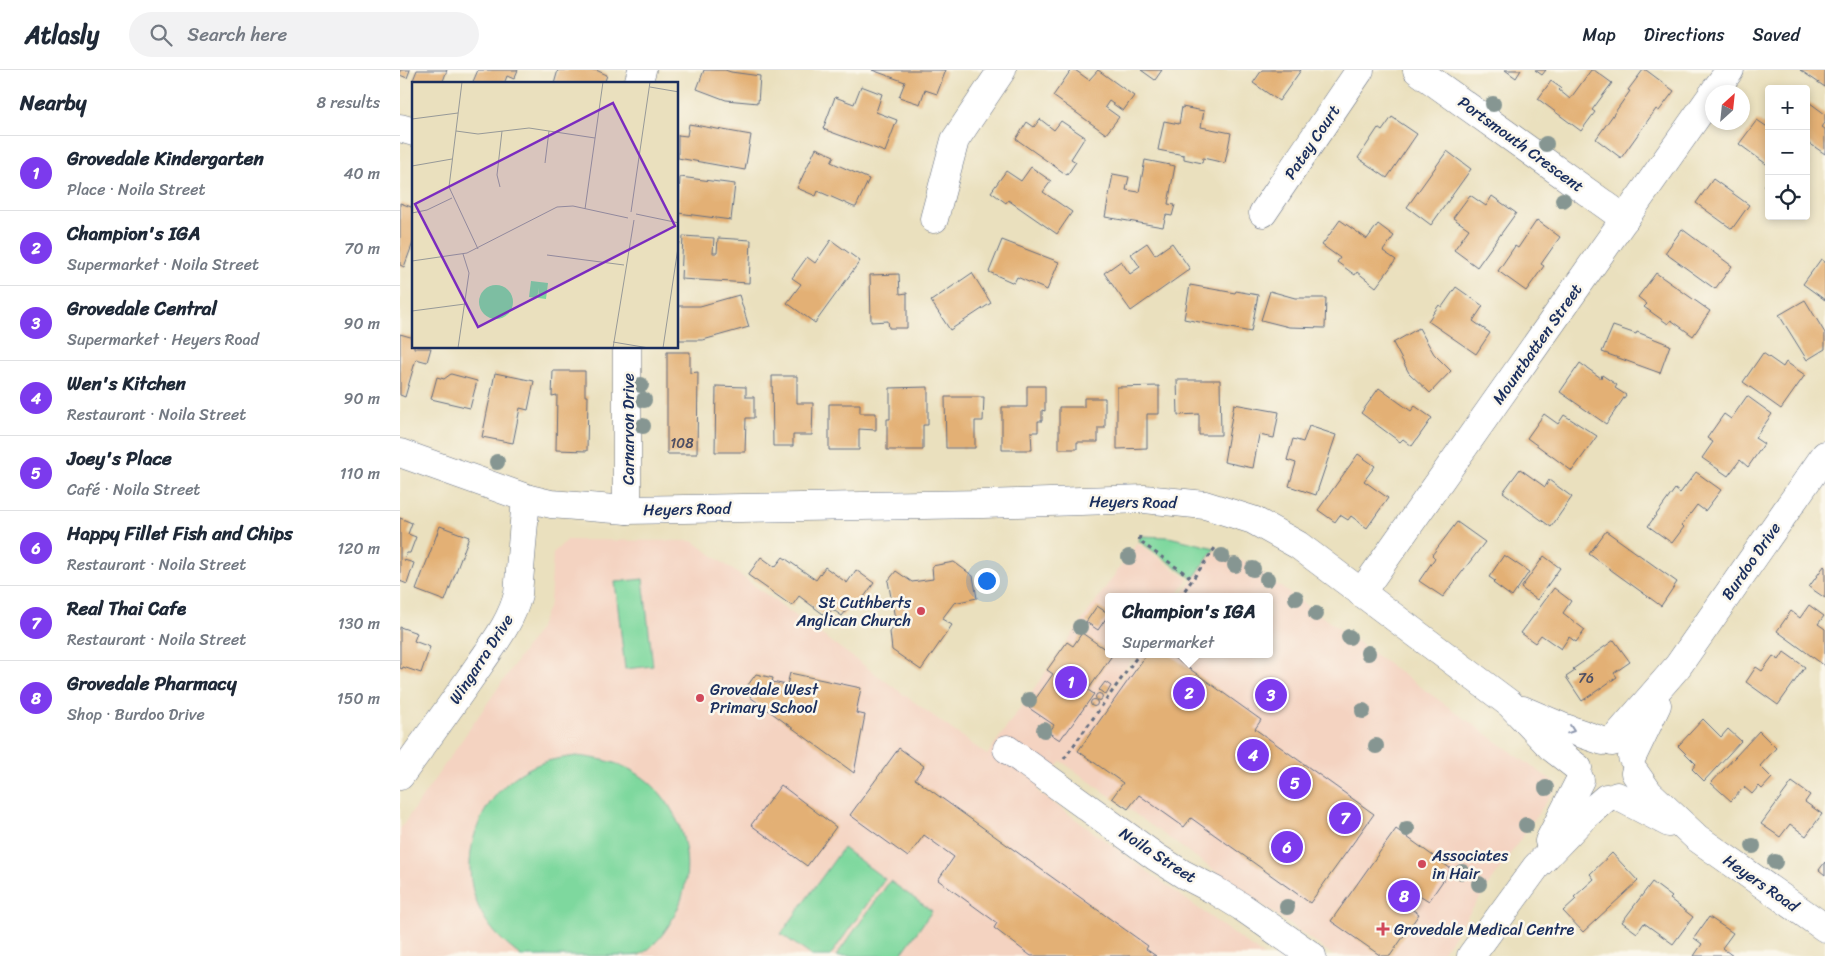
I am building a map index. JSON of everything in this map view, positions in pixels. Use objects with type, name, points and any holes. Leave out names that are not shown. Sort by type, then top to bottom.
[{"type":"street","points":[[934,219],[955,140],[1002,70]]},
{"type":"street","name":"Patey Court","points":[[1263,214],[1360,70]]},
{"type":"street","name":"Portsmouth Crescent","points":[[1417,70],[1625,219]]},
{"type":"street","name":"Mountbatten Street","points":[[1719,85],[1730,70]]},
{"type":"street","name":"Mountbatten Street","points":[[1356,589],[1625,219],[1705,105]]},
{"type":"street","name":"Carnarvon Drive","points":[[627,349],[627,510]]},
{"type":"street","name":"Heyers Road","points":[[400,453],[526,498],[551,504],[627,510],[983,504],[1201,520],[1248,535],[1356,589],[1510,704],[1579,774],[1590,793],[1611,797],[1697,838]]},
{"type":"street","name":"Burdoo Drive","points":[[1621,753],[1678,666],[1825,455]]},
{"type":"street","name":"Wingarra Drive","points":[[400,776],[506,625],[516,606],[526,498]]},
{"type":"street","name":"Heyers Road","points":[[1510,704],[1621,753],[1649,793],[1697,838],[1825,928]]},
{"type":"street","points":[[1471,956],[1536,868],[1584,817],[1611,797],[1629,787],[1633,780],[1621,753],[1594,744],[1580,758],[1579,774],[1536,868]]},
{"type":"street","name":"Noila Street","points":[[1007,749],[1163,861],[1242,906],[1312,956]]},
{"type":"path","points":[[1140,536],[1139,542],[1193,580]]},
{"type":"path","points":[[1183,593],[1215,548]]},
{"type":"path","points":[[1050,780],[1136,658]]},
{"type":"shaded area","name":"Grovedale West Primary School","points":[[567,540],[693,541],[987,755],[1137,543],[1188,579],[1179,593],[1105,593],[1105,658],[1133,658],[1085,727],[1136,658],[1273,658],[1273,593],[1183,593],[1213,551],[1246,562],[1558,785],[1440,956],[1334,956],[1061,761],[1037,791],[1264,956],[400,956],[400,829],[539,629],[550,603],[553,553]]},
{"type":"green space","points":[[1140,536],[1169,537],[1215,548],[1193,579],[1139,541]]},
{"type":"green space","points":[[643,579],[653,666],[625,669],[615,582]]},
{"type":"green space","points":[[576,756],[618,764],[649,782],[663,797],[674,815],[682,834],[686,855],[686,876],[682,896],[674,916],[664,933],[650,948],[639,955],[521,956],[504,942],[490,926],[482,914],[473,893],[470,870],[472,848],[477,827],[501,789],[519,775],[539,764]]},
{"type":"green space","points":[[843,848],[885,879],[830,956],[812,956],[781,934]]},
{"type":"green space","points":[[890,881],[932,911],[900,956],[836,956]]},
{"type":"building","points":[[400,70],[410,70],[407,78],[400,75]]},
{"type":"building","points":[[417,70],[447,70],[443,82],[418,82],[413,80]]},
{"type":"building","points":[[478,70],[518,70],[514,79],[507,76],[505,82],[473,82]]},
{"type":"building","points":[[558,70],[596,70],[607,75],[605,82],[555,82]]},
{"type":"building","points":[[704,70],[725,70],[760,76],[758,103],[726,100],[697,89]]},
{"type":"building","points":[[872,70],[946,70],[937,94],[925,90],[920,104],[899,97],[905,82]]},
{"type":"building","points":[[1071,70],[1075,70],[1089,80],[1098,70],[1134,96],[1123,111],[1109,101],[1105,107],[1119,117],[1106,134],[1053,96]]},
{"type":"building","points":[[1141,70],[1162,70],[1155,80]]},
{"type":"building","points":[[1262,70],[1301,70],[1279,101],[1253,83]]},
{"type":"building","points":[[1505,70],[1521,70],[1516,78]]},
{"type":"building","points":[[1535,70],[1546,70],[1542,75]]},
{"type":"building","points":[[1591,70],[1594,70],[1612,83],[1592,110],[1595,112],[1581,131],[1538,99],[1551,81],[1561,88],[1559,90],[1570,99]]},
{"type":"building","points":[[1643,70],[1646,70],[1674,91],[1659,111],[1656,109],[1621,158],[1596,139]]},
{"type":"building","points":[[1800,70],[1825,70],[1825,87]]},
{"type":"building","points":[[861,86],[882,94],[876,112],[897,120],[885,152],[823,129],[835,97],[854,104]]},
{"type":"building","points":[[1810,103],[1825,114],[1825,123],[1822,127],[1825,129],[1825,154],[1810,144]]},
{"type":"building","points":[[1182,107],[1204,111],[1201,127],[1231,133],[1225,163],[1203,158],[1202,163],[1184,159],[1184,155],[1158,150],[1164,121],[1179,124]]},
{"type":"building","points":[[1392,117],[1417,134],[1387,178],[1358,158],[1378,128],[1382,131]]},
{"type":"building","points":[[1040,119],[1054,130],[1061,121],[1085,137],[1071,159],[1076,162],[1067,175],[1016,139],[1027,122],[1034,127]]},
{"type":"building","points":[[1757,120],[1765,125],[1765,163],[1739,144]]},
{"type":"building","points":[[689,124],[751,135],[745,170],[679,158],[679,135],[687,136]]},
{"type":"building","points":[[816,148],[834,156],[831,162],[869,179],[856,207],[818,191],[816,196],[797,188]]},
{"type":"building","points":[[1447,151],[1471,169],[1431,225],[1407,207]]},
{"type":"building","points":[[1145,160],[1175,166],[1168,204],[1175,205],[1172,216],[1166,215],[1163,227],[1105,217],[1113,174],[1129,177],[1126,190],[1139,192]]},
{"type":"building","points":[[1031,167],[1051,181],[1043,192],[1072,212],[1057,234],[1008,200],[1006,203],[991,192],[1006,171],[1021,181]]},
{"type":"building","points":[[680,177],[735,184],[731,220],[679,213]]},
{"type":"building","points":[[1713,179],[1749,205],[1732,229],[1696,203]]},
{"type":"building","points":[[1470,195],[1486,206],[1492,196],[1516,213],[1477,267],[1454,250],[1469,229],[1453,218]]},
{"type":"building","points":[[400,203],[412,207],[412,245],[404,267],[400,265]]},
{"type":"building","points":[[1340,220],[1367,239],[1378,224],[1394,236],[1383,251],[1396,260],[1376,287],[1357,272],[1355,275],[1337,262],[1340,258],[1322,245]]},
{"type":"building","points":[[1537,220],[1560,237],[1541,264],[1544,266],[1526,291],[1498,271],[1515,246],[1518,248]]},
{"type":"building","points":[[1682,229],[1732,266],[1715,289],[1665,253]]},
{"type":"building","points":[[683,236],[714,238],[713,253],[717,253],[718,238],[751,240],[749,283],[681,279]]},
{"type":"building","points":[[831,240],[860,261],[815,323],[787,303],[801,284],[792,278],[807,257],[815,263]]},
{"type":"building","points":[[1002,240],[1059,262],[1047,290],[1017,277],[1014,283],[989,272]]},
{"type":"building","points":[[1147,243],[1155,255],[1172,243],[1190,269],[1131,311],[1104,273],[1121,261],[1130,274],[1140,267],[1131,254]]},
{"type":"building","points":[[1821,259],[1825,262],[1825,300],[1803,284]]},
{"type":"building","points":[[972,273],[991,303],[950,330],[931,301]]},
{"type":"building","points":[[1656,273],[1710,311],[1693,336],[1671,320],[1668,324],[1644,307],[1647,304],[1638,297]]},
{"type":"building","points":[[899,274],[900,294],[907,293],[907,328],[889,328],[888,321],[871,322],[870,275]]},
{"type":"building","points":[[1190,285],[1258,295],[1251,332],[1184,319]]},
{"type":"building","points":[[1456,287],[1483,306],[1473,321],[1490,333],[1476,354],[1428,321],[1439,305],[1442,307]]},
{"type":"building","points":[[1270,291],[1295,298],[1326,298],[1325,328],[1289,327],[1261,320]]},
{"type":"building","points":[[739,295],[749,327],[703,340],[679,340],[679,306],[700,306]]},
{"type":"building","points":[[1805,300],[1825,333],[1825,349],[1807,360],[1779,315]]},
{"type":"building","points":[[1613,326],[1636,334],[1637,332],[1670,345],[1660,373],[1602,352]]},
{"type":"building","points":[[1419,328],[1434,354],[1451,371],[1430,393],[1409,373],[1393,343]]},
{"type":"building","points":[[400,334],[412,337],[412,349],[431,349],[427,362],[416,359],[405,397],[400,395]]},
{"type":"building","points":[[667,352],[690,352],[690,373],[698,372],[697,454],[667,454]]},
{"type":"building","points":[[1763,353],[1783,367],[1786,362],[1805,375],[1781,409],[1743,382]]},
{"type":"building","points":[[1580,363],[1601,378],[1602,375],[1617,385],[1615,388],[1626,395],[1606,424],[1560,392]]},
{"type":"building","points":[[553,371],[585,371],[585,396],[588,396],[587,451],[556,450],[557,395],[552,396]]},
{"type":"building","points":[[495,373],[534,381],[528,410],[520,408],[513,443],[482,437]]},
{"type":"building","points":[[451,374],[477,381],[470,408],[431,399],[437,377],[444,379]]},
{"type":"building","points":[[772,376],[797,376],[797,403],[813,403],[812,435],[793,435],[793,446],[773,446]]},
{"type":"building","points":[[1177,380],[1220,380],[1221,435],[1199,435],[1199,414],[1178,415]]},
{"type":"building","points":[[716,386],[746,387],[746,397],[754,397],[754,418],[746,418],[745,452],[715,452]]},
{"type":"building","points":[[1027,386],[1045,386],[1045,411],[1042,410],[1042,421],[1038,421],[1038,432],[1031,432],[1032,450],[1002,450],[1002,407],[1027,407]]},
{"type":"building","points":[[1159,386],[1159,414],[1147,414],[1147,448],[1117,449],[1117,387]]},
{"type":"building","points":[[928,387],[928,425],[923,425],[923,450],[887,450],[890,388]]},
{"type":"building","points":[[1379,388],[1411,411],[1415,406],[1432,418],[1412,446],[1403,439],[1400,442],[1361,413]]},
{"type":"building","points":[[1747,396],[1772,414],[1755,438],[1764,444],[1748,467],[1740,460],[1728,476],[1702,458],[1713,442],[1707,438],[1724,414],[1731,419]]},
{"type":"building","points":[[945,397],[984,397],[983,421],[975,421],[975,448],[946,448]]},
{"type":"building","points":[[1084,398],[1105,398],[1105,428],[1098,428],[1098,442],[1077,442],[1077,449],[1059,449],[1059,407],[1084,407]]},
{"type":"building","points":[[829,404],[860,404],[860,413],[876,413],[876,430],[859,429],[859,450],[829,450]]},
{"type":"building","points":[[1234,404],[1279,412],[1274,438],[1259,435],[1253,468],[1224,462]]},
{"type":"building","points":[[1544,414],[1558,424],[1564,415],[1597,436],[1572,471],[1527,438]]},
{"type":"building","points":[[1309,426],[1336,435],[1316,495],[1289,486],[1296,463],[1287,460],[1293,439],[1303,442]]},
{"type":"building","points":[[1358,454],[1375,466],[1364,481],[1388,498],[1367,528],[1351,516],[1348,520],[1340,515],[1335,522],[1318,510]]},
{"type":"building","points":[[1520,469],[1545,487],[1549,480],[1572,497],[1551,527],[1503,492]]},
{"type":"building","points":[[1696,472],[1721,490],[1705,511],[1697,505],[1682,525],[1684,527],[1672,543],[1648,526],[1675,489],[1680,493]]},
{"type":"building","points":[[400,518],[412,523],[408,534],[416,537],[410,553],[407,553],[404,560],[414,563],[407,584],[400,581]]},
{"type":"building","points":[[1457,522],[1485,542],[1443,597],[1419,581],[1435,558],[1432,555]]},
{"type":"building","points":[[440,526],[469,537],[445,601],[416,590]]},
{"type":"building","points":[[1606,531],[1677,582],[1661,606],[1589,554]]},
{"type":"building","points":[[1504,555],[1529,572],[1512,597],[1493,583],[1495,581],[1489,577]]},
{"type":"building","points":[[1544,556],[1560,568],[1537,600],[1521,588]]},
{"type":"building","points":[[761,557],[775,567],[783,557],[816,580],[825,567],[847,583],[856,570],[874,583],[857,607],[852,603],[842,616],[832,609],[827,617],[799,596],[792,606],[748,575]]},
{"type":"building","name":"St Cuthberts Anglican Church","points":[[954,562],[973,576],[977,598],[954,603],[942,619],[952,625],[921,670],[892,650],[890,632],[896,624],[888,581],[896,571],[912,582],[933,579],[932,566]]},
{"type":"building","points":[[1825,567],[1825,598],[1809,587]]},
{"type":"building","points":[[1554,588],[1571,601],[1563,613],[1585,630],[1576,642],[1569,637],[1561,649],[1541,635],[1535,643],[1521,633]]},
{"type":"building","points":[[1809,605],[1824,616],[1818,624],[1825,629],[1825,666],[1777,631],[1791,611],[1800,618]]},
{"type":"building","points":[[1097,606],[1105,611],[1105,620],[1098,630],[1086,622]]},
{"type":"building","points":[[400,627],[417,633],[414,641],[430,647],[421,673],[403,667],[402,669],[400,668]]},
{"type":"building","points":[[1082,633],[1105,649],[1105,658],[1110,658],[1088,690],[1094,694],[1060,740],[1049,733],[1054,725],[1029,708],[1053,674],[1047,670],[1067,642],[1073,646]]},
{"type":"building","points":[[1614,640],[1630,662],[1614,673],[1617,677],[1582,701],[1566,677],[1575,671],[1573,669]]},
{"type":"building","points":[[1784,652],[1805,667],[1778,705],[1746,682],[1756,667],[1762,671],[1773,656],[1779,660]]},
{"type":"building","points":[[1144,658],[1175,658],[1261,720],[1255,729],[1374,814],[1310,903],[1191,818],[1184,827],[1139,795],[1128,809],[1112,798],[1123,783],[1078,751]]},
{"type":"building","points":[[790,673],[861,688],[856,713],[865,715],[854,773],[750,697],[752,694],[745,689],[756,674],[773,678],[772,682],[787,685]]},
{"type":"building","points":[[1105,682],[1111,686],[1106,695],[1099,690]]},
{"type":"building","points":[[1099,693],[1103,697],[1099,701],[1095,697]]},
{"type":"building","points":[[1094,700],[1097,703],[1094,706],[1091,703]]},
{"type":"building","points":[[1703,719],[1721,737],[1728,729],[1741,741],[1704,781],[1692,769],[1696,764],[1678,746]]},
{"type":"building","points":[[1759,731],[1776,748],[1760,766],[1772,778],[1762,789],[1759,786],[1752,794],[1744,787],[1731,801],[1711,783]]},
{"type":"building","points":[[899,748],[924,766],[915,779],[1148,946],[1146,949],[1156,956],[1031,956],[994,928],[997,923],[938,880],[954,857],[924,835],[908,857],[850,815]]},
{"type":"building","points":[[1792,782],[1810,795],[1805,802],[1822,814],[1806,836],[1790,824],[1780,837],[1761,824]]},
{"type":"building","points":[[781,785],[836,827],[807,866],[751,825]]},
{"type":"building","points":[[1396,829],[1451,869],[1429,901],[1413,891],[1404,904],[1419,914],[1390,956],[1381,956],[1331,921]]},
{"type":"building","points":[[1612,853],[1638,881],[1583,932],[1563,911],[1576,899],[1574,897],[1594,879],[1590,874]]},
{"type":"building","points":[[1825,862],[1825,875],[1819,870]]},
{"type":"building","points":[[1652,882],[1672,897],[1670,899],[1693,917],[1673,944],[1644,923],[1637,933],[1622,922]]},
{"type":"building","points":[[1709,917],[1733,933],[1722,948],[1733,956],[1694,956],[1702,944],[1694,938]]},
{"type":"place","name":"St Cuthberts Anglican Church","points":[[921,611]]},
{"type":"place","name":"Grovedale Kindergarten","points":[[1071,682]]},
{"type":"place","name":"Champion's IGA","points":[[1189,693]]},
{"type":"place","name":"Grovedale Central","points":[[1271,695]]},
{"type":"place","name":"Grovedale West Primary School","points":[[700,698]]},
{"type":"place","name":"Wen's Kitchen","points":[[1253,755]]},
{"type":"place","name":"Joey's Place","points":[[1295,783]]},
{"type":"place","name":"Real Thai Cafe","points":[[1345,818]]},
{"type":"place","name":"Happy Fillet Fish and Chips","points":[[1287,847]]},
{"type":"place","name":"Associates in Hair","points":[[1422,864]]},
{"type":"place","name":"Grovedale Pharmacy","points":[[1404,896]]},
{"type":"place","name":"Grovedale Medical Centre","points":[[1383,929]]}]
